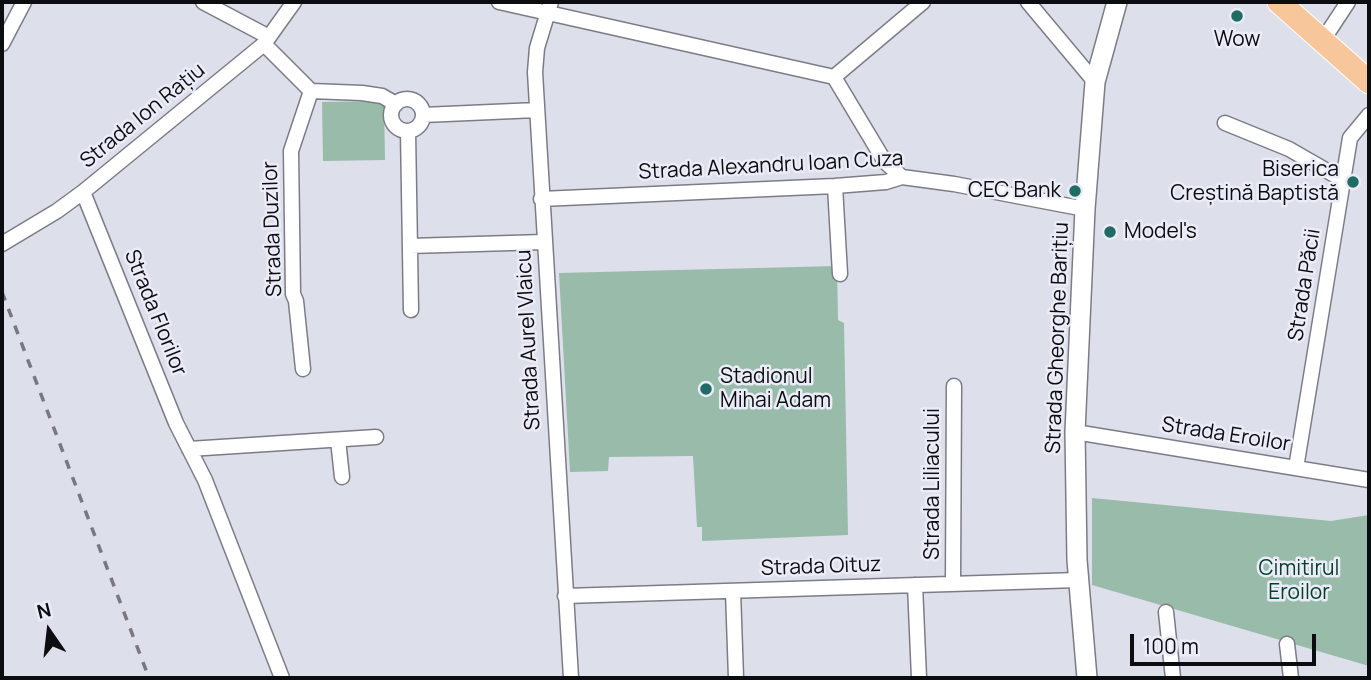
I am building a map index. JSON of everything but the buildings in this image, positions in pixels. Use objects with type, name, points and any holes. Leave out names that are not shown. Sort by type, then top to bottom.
[{"type":"main road","points":[[1279,2],[1369,82]]},
{"type":"street","points":[[2,44],[24,2]]},
{"type":"street","points":[[203,2],[267,41],[311,91],[382,96],[396,104]]},
{"type":"street","name":"Strada Ion Rațiu","points":[[2,244],[83,192],[267,41],[294,2]]},
{"type":"street","points":[[499,2],[549,8],[834,77],[885,162],[902,177]]},
{"type":"street","points":[[834,77],[923,2]]},
{"type":"street","points":[[1028,2],[1095,82]]},
{"type":"street","name":"Strada Gheorghe Barițiu","points":[[1087,678],[1078,580],[1075,432],[1085,209],[1095,82],[1117,2]]},
{"type":"street","points":[[1323,40],[1348,2]]},
{"type":"street","name":"Strada Aurel Vlaicu","points":[[549,8],[537,48],[537,110],[570,678]]},
{"type":"street","name":"Strada Duzilor","points":[[303,369],[293,294],[291,151],[311,91]]},
{"type":"street","points":[[404,100],[413,101],[420,106],[423,115],[420,125],[408,131],[399,129],[392,122],[391,112],[396,104],[404,100]]},
{"type":"street","points":[[423,115],[537,110]]},
{"type":"street","name":"Strada Păcii","points":[[1296,468],[1350,138],[1369,114]]},
{"type":"street","points":[[1225,123],[1289,149],[1343,180]]},
{"type":"street","points":[[408,131],[411,310]]},
{"type":"street","name":"Strada Alexandru Ioan Cuza","points":[[541,199],[835,186],[886,182],[902,177],[1085,209]]},
{"type":"street","points":[[835,186],[839,274]]},
{"type":"street","name":"Strada Florilor","points":[[83,192],[176,423],[205,480],[282,678]]},
{"type":"street","points":[[410,246],[544,242]]},
{"type":"street","name":"Strada Liliacului","points":[[953,582],[954,386]]},
{"type":"street","name":"Strada Eroilor","points":[[1075,432],[1369,480]]},
{"type":"street","points":[[189,449],[376,438]]},
{"type":"street","points":[[338,440],[342,477]]},
{"type":"street","name":"Strada Oituz","points":[[565,596],[1078,580]]},
{"type":"street","points":[[915,585],[919,678]]},
{"type":"street","points":[[733,591],[736,678]]},
{"type":"street","points":[[1166,612],[1173,678]]},
{"type":"street","points":[[1287,644],[1291,678]]},
{"type":"green space","points":[[384,101],[385,160],[323,161],[322,102]]},
{"type":"green space","name":"Stadionul Mihai Adam","points":[[837,266],[838,320],[844,323],[848,535],[702,541],[702,527],[697,527],[693,456],[609,457],[608,471],[570,472],[559,273]]},
{"type":"green space","name":"Cimitirul Eroilor","points":[[1092,498],[1331,521],[1369,515],[1369,666],[1092,585]]},
{"type":"railway","points":[[2,292],[149,678]]},
{"type":"place","name":"Wow","points":[[1237,16]]},
{"type":"place","name":"Biserica Creștină Baptistă","points":[[1353,182]]},
{"type":"place","name":"CEC Bank","points":[[1075,191]]},
{"type":"place","name":"Model's","points":[[1110,232]]},
{"type":"place","name":"Stadionul Mihai Adam","points":[[706,389]]}]
